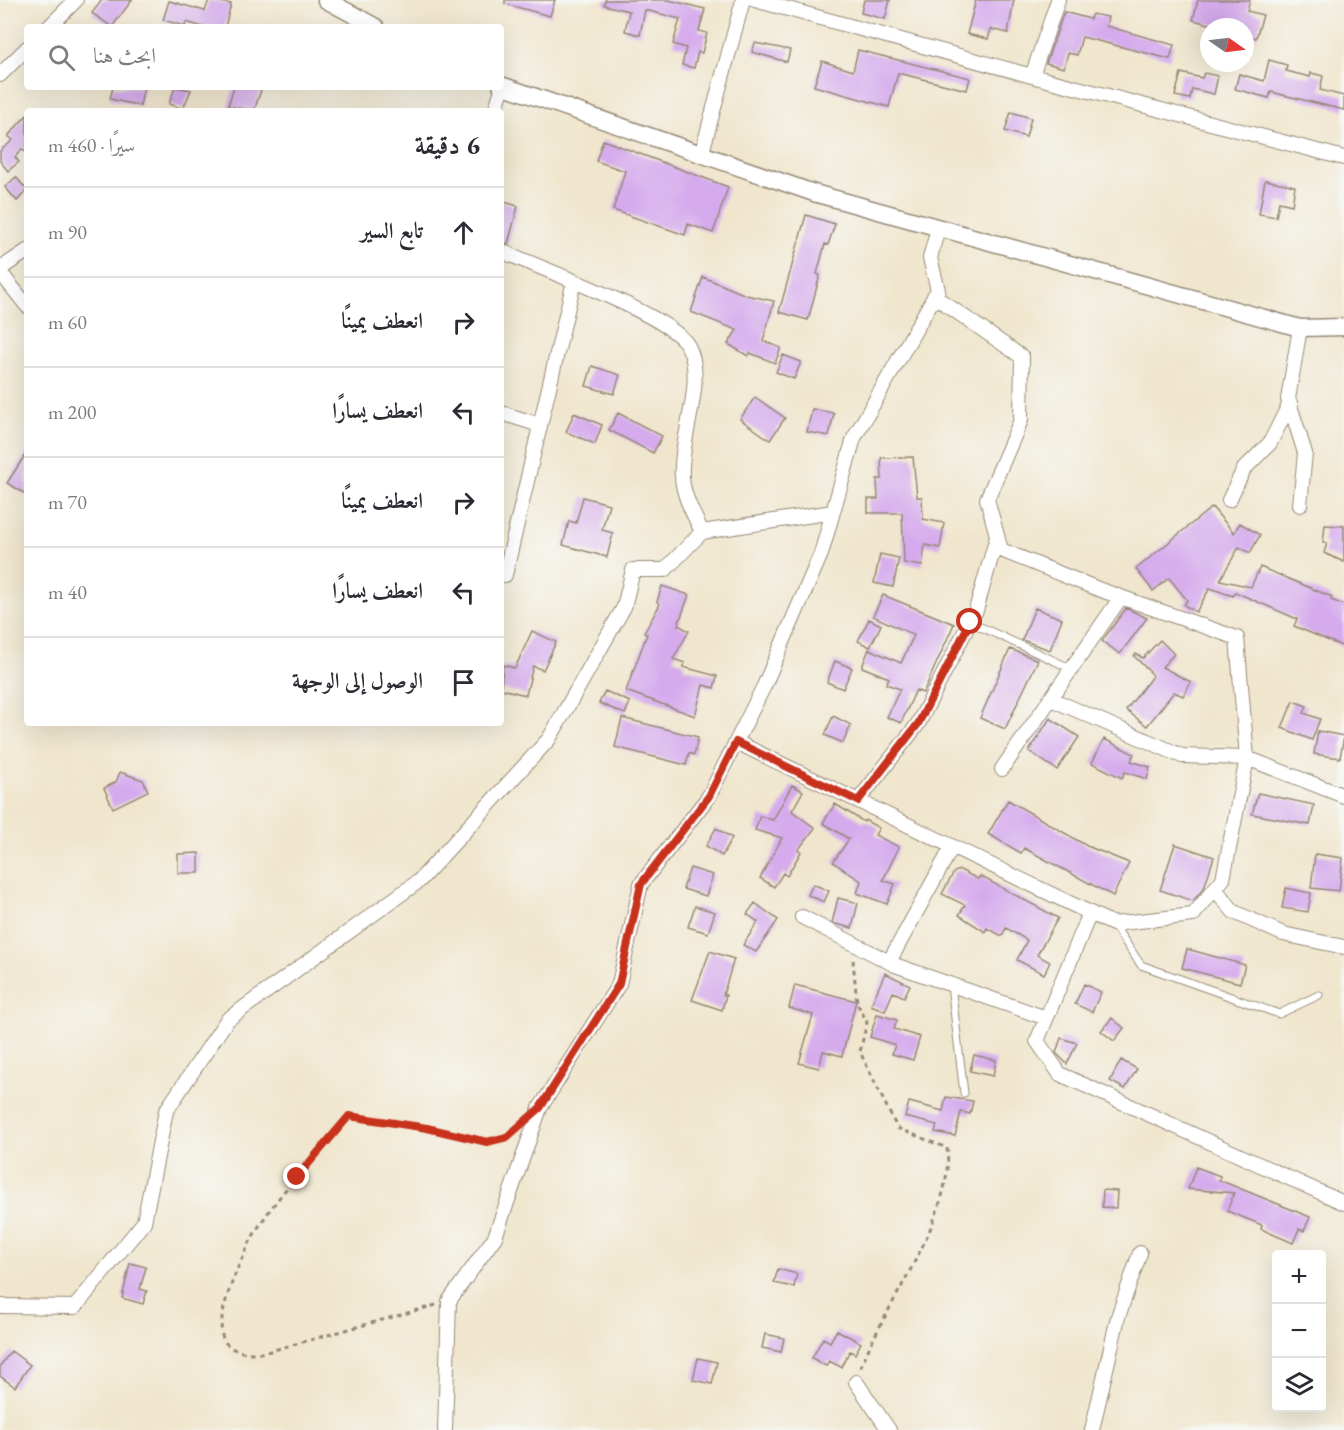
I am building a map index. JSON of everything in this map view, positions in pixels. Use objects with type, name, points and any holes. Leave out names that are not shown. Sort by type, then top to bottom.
[{"type":"street","points":[[52,24],[76,0]]},
{"type":"street","points":[[326,0],[370,24]]},
{"type":"street","points":[[701,156],[743,0]]},
{"type":"street","points":[[755,0],[1344,158]]},
{"type":"street","points":[[1032,76],[1058,0]]},
{"type":"street","points":[[0,75],[24,51]]},
{"type":"street","points":[[504,87],[814,193],[1300,328],[1344,327]]},
{"type":"street","points":[[496,108],[501,90]]},
{"type":"street","points":[[445,1430],[449,1302],[495,1237],[540,1108],[619,984],[641,884],[709,796],[764,686],[821,554],[854,438],[938,290],[930,258],[938,228]]},
{"type":"street","points":[[24,253],[0,271],[24,302]]},
{"type":"street","points":[[504,253],[620,301],[673,331],[688,345],[695,367],[681,462],[682,479],[687,501],[702,532]]},
{"type":"street","points":[[504,575],[574,281]]},
{"type":"street","points":[[736,742],[1113,924],[1193,915],[1223,879],[1247,758],[1237,638],[1121,597],[1001,550],[987,499],[1021,420],[1022,357],[934,296]]},
{"type":"street","points":[[1229,500],[1244,469],[1270,443],[1290,402],[1300,328]]},
{"type":"street","points":[[1290,402],[1305,453],[1300,505]]},
{"type":"street","points":[[504,414],[540,425]]},
{"type":"street","points":[[0,1306],[75,1307],[144,1222],[165,1110],[227,1020],[419,882],[549,739],[624,607],[633,570],[665,570],[702,532],[833,512]]},
{"type":"street","points":[[858,801],[918,724],[970,622],[997,537]]},
{"type":"street","points":[[1002,769],[1121,597]]},
{"type":"street","points":[[1051,699],[1182,756],[1247,758],[1344,796]]},
{"type":"street","points":[[889,962],[952,847]]},
{"type":"street","points":[[1215,889],[1234,912],[1244,917],[1283,934],[1344,947]]},
{"type":"street","points":[[1090,913],[1037,1041],[1060,1074],[1344,1203]]},
{"type":"street","points":[[802,917],[889,962],[1046,1018]]},
{"type":"street","points":[[1092,1430],[1118,1317],[1140,1253]]},
{"type":"street","points":[[856,1382],[889,1430]]},
{"type":"lane","points":[[970,622],[1072,669]]},
{"type":"lane","points":[[1113,924],[1141,965],[1279,1014],[1319,995]]},
{"type":"lane","points":[[951,985],[964,1094]]},
{"type":"path","points":[[851,943],[857,1003],[867,1022],[860,1052],[897,1128],[947,1148],[949,1164],[932,1227],[870,1343],[856,1382]]},
{"type":"path","points":[[449,1302],[263,1353],[240,1352],[226,1344],[219,1333],[223,1306],[255,1232],[349,1116],[427,1128],[487,1142],[507,1137],[540,1108]]},
{"type":"building","points":[[102,0],[132,0],[114,24],[108,24],[92,13]]},
{"type":"building","points":[[209,0],[231,4],[226,24],[186,22],[186,24],[178,24],[163,20],[169,1],[205,11]]},
{"type":"building","points":[[505,0],[555,0],[550,16],[505,4]]},
{"type":"building","points":[[605,0],[669,0],[705,9],[699,31],[707,33],[702,53],[698,52],[694,68],[682,65],[686,48],[673,44],[680,19],[645,10],[640,35],[625,31],[629,11],[604,5]]},
{"type":"building","points":[[864,0],[890,0],[885,19],[861,13]]},
{"type":"building","points":[[976,0],[1014,0],[1008,33],[991,29],[988,39],[967,34]]},
{"type":"building","points":[[1198,0],[1250,0],[1247,11],[1263,15],[1256,38],[1254,37],[1254,18],[1200,18],[1200,22],[1193,20]]},
{"type":"building","points":[[1064,12],[1090,19],[1092,14],[1108,17],[1106,26],[1174,45],[1170,59],[1082,37],[1077,55],[1068,53],[1064,68],[1046,63]]},
{"type":"building","points":[[755,43],[790,50],[787,62],[752,52]]},
{"type":"building","points":[[858,50],[970,78],[967,90],[898,73],[889,107],[814,86],[822,61],[853,71]]},
{"type":"building","points":[[1269,60],[1287,65],[1286,71],[1310,77],[1311,73],[1323,76],[1320,90],[1344,96],[1344,110],[1271,92],[1269,98],[1235,89],[1239,74],[1264,81]]},
{"type":"building","points":[[1181,73],[1202,78],[1204,73],[1218,76],[1214,94],[1192,89],[1190,99],[1175,96]]},
{"type":"building","points":[[112,90],[143,90],[140,106],[110,99]]},
{"type":"building","points":[[174,90],[191,90],[183,108],[169,104]]},
{"type":"building","points":[[233,90],[261,90],[255,108],[228,106]]},
{"type":"building","points":[[1011,112],[1031,118],[1026,137],[1005,131]]},
{"type":"building","points":[[24,118],[24,151],[22,149],[15,157],[19,162],[8,171],[0,161],[0,151],[13,140],[8,136]]},
{"type":"building","points":[[603,140],[728,187],[713,233],[688,224],[685,235],[613,210],[625,171],[596,161]]},
{"type":"building","points":[[16,177],[24,186],[24,193],[17,201],[5,187]]},
{"type":"building","points":[[1265,180],[1295,186],[1292,205],[1279,202],[1276,217],[1259,214]]},
{"type":"building","points":[[504,202],[518,206],[508,244],[504,243]]},
{"type":"building","points":[[806,215],[835,224],[828,245],[825,244],[817,274],[820,275],[808,320],[779,312]]},
{"type":"building","points":[[703,277],[746,295],[774,301],[763,341],[781,348],[775,363],[750,353],[748,356],[728,344],[737,330],[691,312]]},
{"type":"building","points":[[783,355],[801,362],[794,379],[776,372]]},
{"type":"building","points":[[592,366],[620,375],[614,394],[586,386]]},
{"type":"building","points":[[755,397],[785,418],[770,440],[740,419]]},
{"type":"building","points":[[812,409],[834,413],[829,436],[807,432]]},
{"type":"building","points":[[574,413],[602,425],[595,444],[566,432]]},
{"type":"building","points":[[618,413],[662,436],[653,453],[609,430]]},
{"type":"building","points":[[24,457],[24,493],[7,483]]},
{"type":"building","points":[[913,457],[917,497],[922,497],[923,519],[944,523],[940,548],[925,545],[922,566],[904,563],[902,513],[868,513],[868,499],[878,499],[877,479],[882,479],[881,458]]},
{"type":"building","points":[[583,497],[609,504],[602,530],[613,533],[607,557],[563,545],[569,521],[576,523]]},
{"type":"building","points":[[1212,507],[1234,533],[1240,523],[1260,535],[1250,553],[1239,547],[1220,580],[1251,587],[1260,567],[1332,597],[1331,600],[1344,605],[1344,647],[1294,626],[1297,619],[1235,592],[1233,596],[1210,588],[1196,612],[1184,605],[1187,600],[1169,578],[1153,591],[1136,569]]},
{"type":"building","points":[[1325,525],[1344,526],[1344,562],[1324,553],[1327,543],[1323,543]]},
{"type":"building","points":[[880,554],[899,558],[893,587],[874,583]]},
{"type":"building","points":[[662,586],[689,595],[678,625],[689,631],[673,659],[685,663],[683,667],[717,676],[714,688],[703,685],[695,716],[626,691],[647,634],[644,633],[660,604],[657,602]]},
{"type":"building","points":[[883,595],[954,624],[923,693],[916,690],[901,723],[887,717],[900,689],[886,684],[889,678],[862,667],[869,649],[901,663],[914,635],[873,616]]},
{"type":"building","points":[[1035,608],[1062,619],[1050,650],[1022,640]]},
{"type":"building","points":[[1126,608],[1147,618],[1120,654],[1102,641]]},
{"type":"building","points":[[869,619],[881,625],[870,647],[858,641]]},
{"type":"building","points":[[532,631],[556,642],[543,670],[533,666],[526,695],[504,690],[504,665],[515,668]]},
{"type":"building","points":[[1160,640],[1174,654],[1162,667],[1191,682],[1183,696],[1174,692],[1147,726],[1126,710],[1153,675],[1134,656],[1136,654],[1143,658]]},
{"type":"building","points":[[1010,649],[1038,660],[1005,729],[980,718]]},
{"type":"building","points":[[835,661],[852,668],[843,689],[827,682]]},
{"type":"building","points":[[605,691],[630,702],[625,714],[599,703]]},
{"type":"building","points":[[1293,701],[1307,706],[1304,713],[1320,719],[1312,740],[1282,728]]},
{"type":"building","points":[[833,716],[851,725],[843,743],[825,735]]},
{"type":"building","points":[[622,718],[698,737],[694,755],[689,753],[686,765],[615,747]]},
{"type":"building","points":[[1050,718],[1079,737],[1057,770],[1029,751]]},
{"type":"building","points":[[1318,731],[1344,736],[1340,758],[1314,754]]},
{"type":"building","points":[[1104,739],[1134,754],[1131,761],[1150,767],[1147,779],[1125,772],[1122,778],[1092,763]]},
{"type":"building","points":[[120,772],[143,780],[148,791],[113,808],[104,788],[116,782]]},
{"type":"building","points":[[792,785],[803,791],[792,811],[815,828],[798,850],[801,852],[787,876],[783,873],[774,887],[760,878],[782,838],[755,830],[760,816],[773,820]]},
{"type":"building","points":[[1258,793],[1314,805],[1310,825],[1252,814]]},
{"type":"building","points":[[1008,800],[1087,846],[1129,863],[1113,896],[1024,848],[1021,853],[988,834]]},
{"type":"building","points":[[835,804],[864,822],[865,820],[879,828],[875,835],[899,847],[883,880],[895,884],[887,904],[857,893],[861,881],[833,862],[849,839],[823,823]]},
{"type":"building","points":[[716,828],[732,838],[722,856],[706,846]]},
{"type":"building","points":[[1175,844],[1214,857],[1204,888],[1193,901],[1160,890]]},
{"type":"building","points":[[199,853],[199,873],[178,873],[178,854]]},
{"type":"building","points":[[1315,854],[1343,858],[1339,891],[1311,888]]},
{"type":"building","points":[[690,868],[713,875],[706,896],[683,889]]},
{"type":"building","points":[[960,870],[978,879],[980,876],[1058,918],[1037,955],[1050,962],[1044,974],[1017,960],[1027,940],[1006,928],[1002,936],[987,928],[985,932],[959,915],[965,905],[942,894],[954,872]]},
{"type":"building","points":[[813,884],[829,891],[824,902],[808,895]]},
{"type":"building","points":[[1286,888],[1311,893],[1308,912],[1282,908]]},
{"type":"building","points":[[838,898],[858,903],[852,928],[832,923]]},
{"type":"building","points":[[755,903],[778,920],[756,952],[743,945],[758,922],[747,914]]},
{"type":"building","points":[[695,906],[715,912],[708,933],[688,927]]},
{"type":"building","points":[[1187,949],[1245,965],[1240,983],[1182,968]]},
{"type":"building","points":[[710,951],[734,959],[723,995],[726,995],[722,1010],[692,1000]]},
{"type":"building","points":[[885,973],[910,985],[904,997],[893,992],[885,1011],[871,1005]]},
{"type":"building","points":[[1084,984],[1101,992],[1092,1012],[1075,1004]]},
{"type":"building","points":[[795,985],[856,1001],[842,1056],[823,1051],[819,1068],[799,1063],[813,1015],[789,1008]]},
{"type":"building","points":[[877,1014],[897,1020],[894,1029],[920,1037],[913,1060],[892,1054],[895,1045],[870,1037]]},
{"type":"building","points":[[1112,1018],[1124,1028],[1114,1041],[1101,1031]]},
{"type":"building","points":[[1061,1038],[1077,1043],[1067,1064],[1056,1053]]},
{"type":"building","points":[[974,1055],[996,1060],[993,1076],[970,1071]]},
{"type":"building","points":[[1121,1060],[1137,1069],[1125,1089],[1110,1081]]},
{"type":"building","points":[[946,1097],[973,1101],[970,1114],[961,1112],[955,1136],[935,1132],[937,1125],[905,1117],[909,1102],[943,1111]]},
{"type":"building","points":[[1196,1167],[1220,1176],[1219,1180],[1310,1217],[1304,1231],[1299,1229],[1293,1243],[1261,1229],[1262,1225],[1227,1211],[1234,1193],[1188,1189]]},
{"type":"building","points":[[1103,1190],[1117,1191],[1116,1208],[1102,1207]]},
{"type":"building","points":[[130,1263],[146,1267],[140,1289],[147,1291],[143,1304],[122,1298]]},
{"type":"building","points":[[778,1269],[797,1274],[794,1287],[774,1283]]},
{"type":"building","points":[[837,1330],[861,1343],[855,1354],[850,1351],[841,1367],[829,1361],[826,1366],[812,1358],[823,1338],[830,1342]]},
{"type":"building","points":[[765,1334],[784,1338],[781,1352],[762,1348]]},
{"type":"building","points":[[11,1351],[30,1365],[15,1387],[0,1376],[0,1366]]},
{"type":"building","points":[[698,1358],[717,1362],[712,1384],[693,1380]]},
{"type":"route","points":[[297,1177],[349,1116],[427,1128],[487,1142],[507,1137],[540,1108],[619,984],[641,884],[709,796],[736,742],[858,801],[918,724],[970,622]]}]
